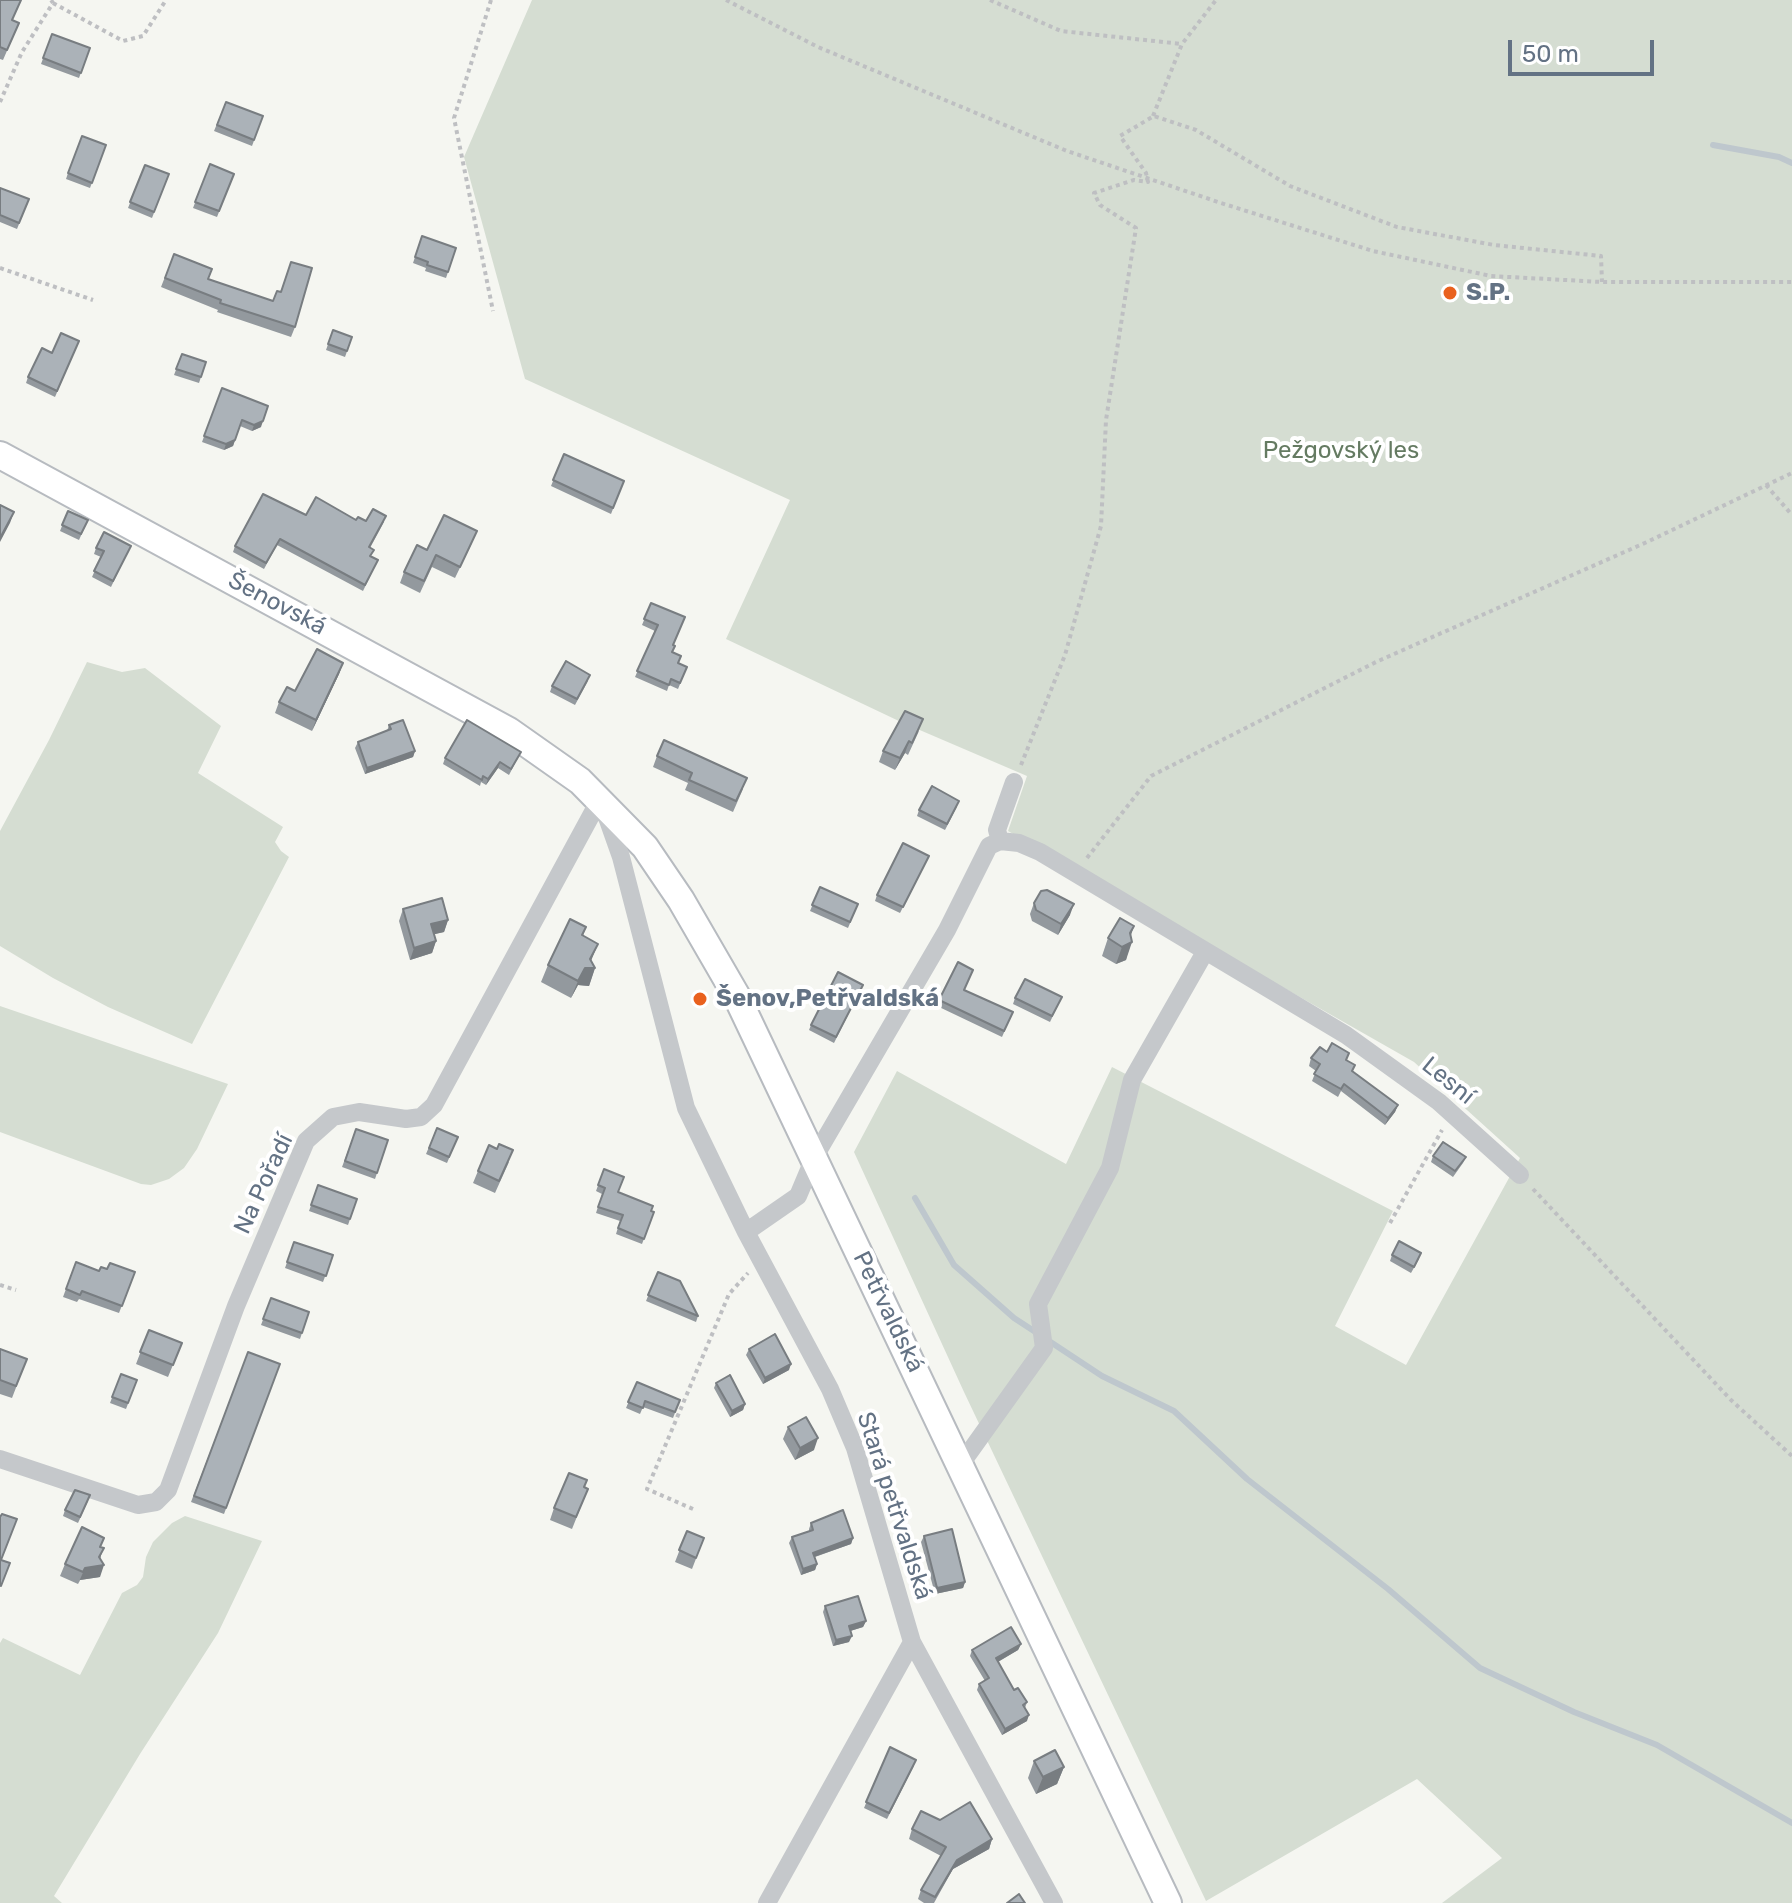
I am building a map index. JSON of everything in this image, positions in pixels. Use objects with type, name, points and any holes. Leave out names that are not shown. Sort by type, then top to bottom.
[{"type":"main road","name":"Šenovská","points":[[0,455],[464,704],[551,759]]},
{"type":"main road","name":"Petřvaldská","points":[[551,759],[600,799],[645,847],[711,949],[736,995],[1168,1903]]},
{"type":"street","points":[[746,1232],[798,1196],[814,1158],[947,930],[989,846],[1000,841],[997,830],[1014,782]]},
{"type":"street","name":"Stará petřvaldská","points":[[600,799],[621,857],[686,1108],[760,1260],[830,1389],[855,1448],[912,1642],[1054,1903]]},
{"type":"street","name":"Na Pořadí","points":[[0,1459],[138,1505],[156,1502],[168,1490],[236,1306],[306,1141],[333,1117],[359,1112],[406,1119],[421,1117],[434,1105],[600,799]]},
{"type":"street","name":"Lesní","points":[[1000,841],[1019,843],[1040,852],[1346,1035],[1451,1114],[1520,1175]]},
{"type":"street","points":[[961,1464],[1044,1348],[1038,1304],[1110,1168],[1132,1080],[1205,952]]},
{"type":"street","points":[[767,1903],[912,1642]]},
{"type":"path","points":[[0,102],[22,52],[52,2],[123,41],[143,36],[166,0]]},
{"type":"path","points":[[491,0],[454,118],[493,311]]},
{"type":"path","points":[[726,0],[818,47],[1053,145],[1373,251],[1491,276],[1602,282],[1792,282]]},
{"type":"path","points":[[990,0],[1061,31],[1182,44]]},
{"type":"path","points":[[1149,121],[1154,116],[1182,44],[1216,0]]},
{"type":"path","points":[[1014,782],[1065,655],[1101,526],[1106,420],[1136,228],[1100,205],[1094,193],[1134,180],[1148,182],[1146,173],[1120,136],[1154,116],[1196,130],[1290,186],[1397,227],[1494,245],[1601,256],[1602,282]]},
{"type":"path","points":[[0,268],[93,300]]},
{"type":"path","points":[[1076,873],[1151,776],[1376,662],[1647,542],[1792,473]]},
{"type":"path","points":[[1766,485],[1792,515]]},
{"type":"path","points":[[1390,1223],[1451,1114]]},
{"type":"path","points":[[1520,1175],[1731,1400],[1792,1456]]},
{"type":"path","points":[[693,1509],[647,1489],[729,1294],[760,1260]]},
{"type":"path","points":[[0,1285],[16,1290]]},
{"type":"green space","name":"Pežgovský les","points":[[532,0],[1792,0],[1792,1903],[1442,1903],[1502,1858],[1417,1779],[1206,1901],[964,1392],[854,1152],[897,1071],[1066,1164],[1112,1067],[1393,1211],[1335,1326],[1406,1365],[1520,1158],[1414,1062],[1008,831],[1027,776],[901,722],[726,639],[790,500],[525,379],[464,157]]},
{"type":"green space","points":[[87,662],[122,672],[145,668],[221,726],[198,773],[283,827],[275,842],[289,857],[192,1044],[108,1007],[0,946],[0,831]]},
{"type":"green space","points":[[0,1006],[228,1084],[197,1149],[184,1168],[169,1179],[151,1185],[141,1184],[0,1132]]},
{"type":"green space","points":[[185,1516],[262,1541],[218,1633],[54,1896],[62,1903],[0,1903],[0,1643],[3,1638],[80,1675],[122,1593],[137,1585],[143,1577],[146,1557],[153,1542],[172,1523]]},
{"type":"building","points":[[0,0],[21,0],[12,20],[19,23],[7,50],[0,47]]},
{"type":"building","points":[[52,34],[90,48],[81,73],[43,58]]},
{"type":"building","points":[[226,102],[263,116],[254,140],[217,125]]},
{"type":"building","points":[[82,136],[106,145],[92,183],[68,173]]},
{"type":"building","points":[[210,164],[234,174],[219,211],[195,202]]},
{"type":"building","points":[[145,165],[169,174],[154,212],[130,202]]},
{"type":"building","points":[[0,188],[29,199],[19,223],[0,215]]},
{"type":"building","points":[[422,236],[456,248],[448,272],[415,257]]},
{"type":"building","points":[[174,254],[212,269],[208,279],[273,301],[277,291],[281,292],[291,262],[312,268],[295,327],[220,303],[221,300],[165,278]]},
{"type":"building","points":[[333,330],[352,337],[347,351],[328,344]]},
{"type":"building","points":[[61,333],[79,341],[57,391],[28,377],[42,348],[52,353]]},
{"type":"building","points":[[182,354],[206,362],[201,377],[176,369]]},
{"type":"building","points":[[222,388],[268,406],[263,421],[254,425],[242,420],[235,440],[226,444],[204,436]]},
{"type":"building","points":[[564,454],[624,481],[613,508],[553,480]]},
{"type":"building","points":[[263,494],[306,515],[316,497],[356,520],[358,517],[366,521],[373,509],[386,516],[369,547],[374,550],[370,556],[378,560],[365,585],[280,539],[266,563],[235,546]]},
{"type":"building","points":[[0,505],[14,512],[0,538]]},
{"type":"building","points":[[68,511],[88,520],[81,534],[62,525]]},
{"type":"building","points":[[444,515],[477,531],[460,567],[436,555],[424,581],[404,572],[417,545],[427,550]]},
{"type":"building","points":[[104,532],[131,546],[113,581],[94,571],[104,551],[96,548]]},
{"type":"building","points":[[651,603],[685,617],[672,652],[681,656],[678,663],[687,667],[680,683],[671,679],[669,685],[637,671],[658,625],[644,619]]},
{"type":"building","points":[[317,649],[343,663],[316,720],[279,702],[287,687],[295,691]]},
{"type":"building","points":[[566,661],[590,675],[577,699],[552,686]]},
{"type":"building","points":[[905,711],[923,719],[912,743],[909,741],[900,758],[883,751]]},
{"type":"building","points":[[403,720],[415,751],[367,768],[358,742],[391,729],[389,725]]},
{"type":"building","points":[[467,720],[521,752],[511,769],[500,762],[488,779],[483,776],[482,780],[445,758]]},
{"type":"building","points":[[664,740],[747,778],[736,801],[689,780],[692,773],[657,756]]},
{"type":"building","points":[[932,786],[959,801],[947,824],[919,810]]},
{"type":"building","points":[[903,843],[929,856],[903,907],[877,895]]},
{"type":"building","points":[[820,887],[858,904],[850,922],[812,905]]},
{"type":"building","points":[[1047,890],[1074,904],[1061,924],[1036,910],[1034,903],[1041,891]]},
{"type":"building","points":[[442,898],[448,920],[431,924],[436,941],[414,948],[403,909]]},
{"type":"building","points":[[1120,918],[1134,926],[1130,933],[1132,942],[1122,947],[1108,938]]},
{"type":"building","points":[[570,919],[586,927],[582,935],[598,944],[590,959],[595,968],[585,968],[578,981],[548,965]]},
{"type":"building","points":[[958,962],[973,970],[964,990],[1013,1012],[1004,1031],[939,1000]]},
{"type":"building","points":[[838,972],[863,985],[836,1037],[811,1025]]},
{"type":"building","points":[[1025,979],[1062,997],[1052,1016],[1015,998]]},
{"type":"building","points":[[1332,1043],[1349,1053],[1346,1060],[1355,1065],[1352,1071],[1398,1105],[1388,1118],[1344,1084],[1341,1089],[1314,1074],[1320,1064],[1311,1058],[1320,1047],[1327,1052]]},
{"type":"building","points":[[437,1128],[458,1137],[449,1157],[429,1148]]},
{"type":"building","points":[[356,1129],[388,1140],[377,1173],[345,1161]]},
{"type":"building","points":[[1443,1142],[1466,1157],[1455,1171],[1433,1156]]},
{"type":"building","points":[[499,1144],[513,1150],[499,1181],[478,1171],[489,1145],[497,1149]]},
{"type":"building","points":[[604,1169],[624,1177],[618,1192],[653,1206],[651,1211],[654,1212],[644,1239],[618,1228],[623,1215],[598,1207],[605,1188],[598,1185]]},
{"type":"building","points":[[318,1185],[357,1199],[350,1219],[311,1205]]},
{"type":"building","points":[[1399,1241],[1421,1253],[1414,1267],[1392,1255]]},
{"type":"building","points":[[294,1242],[333,1255],[326,1276],[287,1262]]},
{"type":"building","points":[[76,1262],[99,1271],[101,1267],[107,1269],[110,1263],[135,1272],[122,1306],[82,1291],[80,1295],[66,1289]]},
{"type":"building","points":[[658,1272],[680,1281],[698,1316],[648,1295]]},
{"type":"building","points":[[271,1298],[309,1312],[302,1333],[263,1319]]},
{"type":"building","points":[[149,1330],[182,1343],[173,1365],[140,1352]]},
{"type":"building","points":[[775,1334],[791,1364],[765,1378],[749,1349]]},
{"type":"building","points":[[0,1349],[27,1359],[16,1386],[0,1380]]},
{"type":"building","points":[[248,1352],[280,1364],[226,1508],[194,1496]]},
{"type":"building","points":[[121,1374],[137,1380],[128,1403],[112,1397]]},
{"type":"building","points":[[730,1375],[745,1404],[732,1411],[716,1383]]},
{"type":"building","points":[[637,1382],[680,1400],[675,1412],[645,1401],[643,1408],[628,1402]]},
{"type":"building","points":[[806,1417],[818,1438],[800,1448],[788,1427]]},
{"type":"building","points":[[569,1473],[587,1480],[584,1487],[588,1489],[576,1517],[554,1508]]},
{"type":"building","points":[[75,1490],[90,1495],[80,1517],[65,1510]]},
{"type":"building","points":[[843,1510],[853,1538],[813,1553],[817,1564],[803,1569],[792,1537],[813,1530],[811,1523]]},
{"type":"building","points":[[2,1514],[17,1519],[1,1560],[10,1563],[1,1586],[0,1517]]},
{"type":"building","points":[[82,1527],[104,1538],[100,1547],[104,1548],[99,1557],[104,1565],[85,1568],[83,1572],[65,1564]]},
{"type":"building","points":[[952,1529],[965,1582],[937,1588],[924,1536]]},
{"type":"building","points":[[687,1531],[704,1538],[696,1558],[679,1550]]},
{"type":"building","points":[[858,1596],[866,1621],[849,1626],[852,1636],[836,1640],[825,1606]]},
{"type":"building","points":[[1011,1627],[1021,1644],[996,1658],[1014,1690],[1018,1688],[1027,1702],[1023,1705],[1029,1715],[1005,1729],[979,1684],[989,1678],[972,1650]]},
{"type":"building","points":[[890,1747],[916,1760],[889,1813],[866,1802]]},
{"type":"building","points":[[1055,1750],[1064,1767],[1043,1777],[1034,1761]]},
{"type":"building","points":[[970,1802],[992,1839],[957,1860],[935,1897],[921,1890],[946,1847],[912,1829],[921,1811],[940,1820]]},
{"type":"building","points":[[1019,1894],[1025,1903],[1007,1903]]},
{"type":"waterway","points":[[1713,145],[1779,157],[1792,163]]},
{"type":"waterway","points":[[915,1198],[954,1265],[1014,1318],[1037,1333]]},
{"type":"waterway","points":[[1046,1339],[1102,1376],[1174,1411],[1247,1479],[1388,1589],[1480,1668],[1574,1712],[1657,1745],[1792,1823]]},
{"type":"place","name":"S.P.","points":[[1450,293]]},
{"type":"place","name":"Šenov,Petřvaldská","points":[[700,999]]}]
